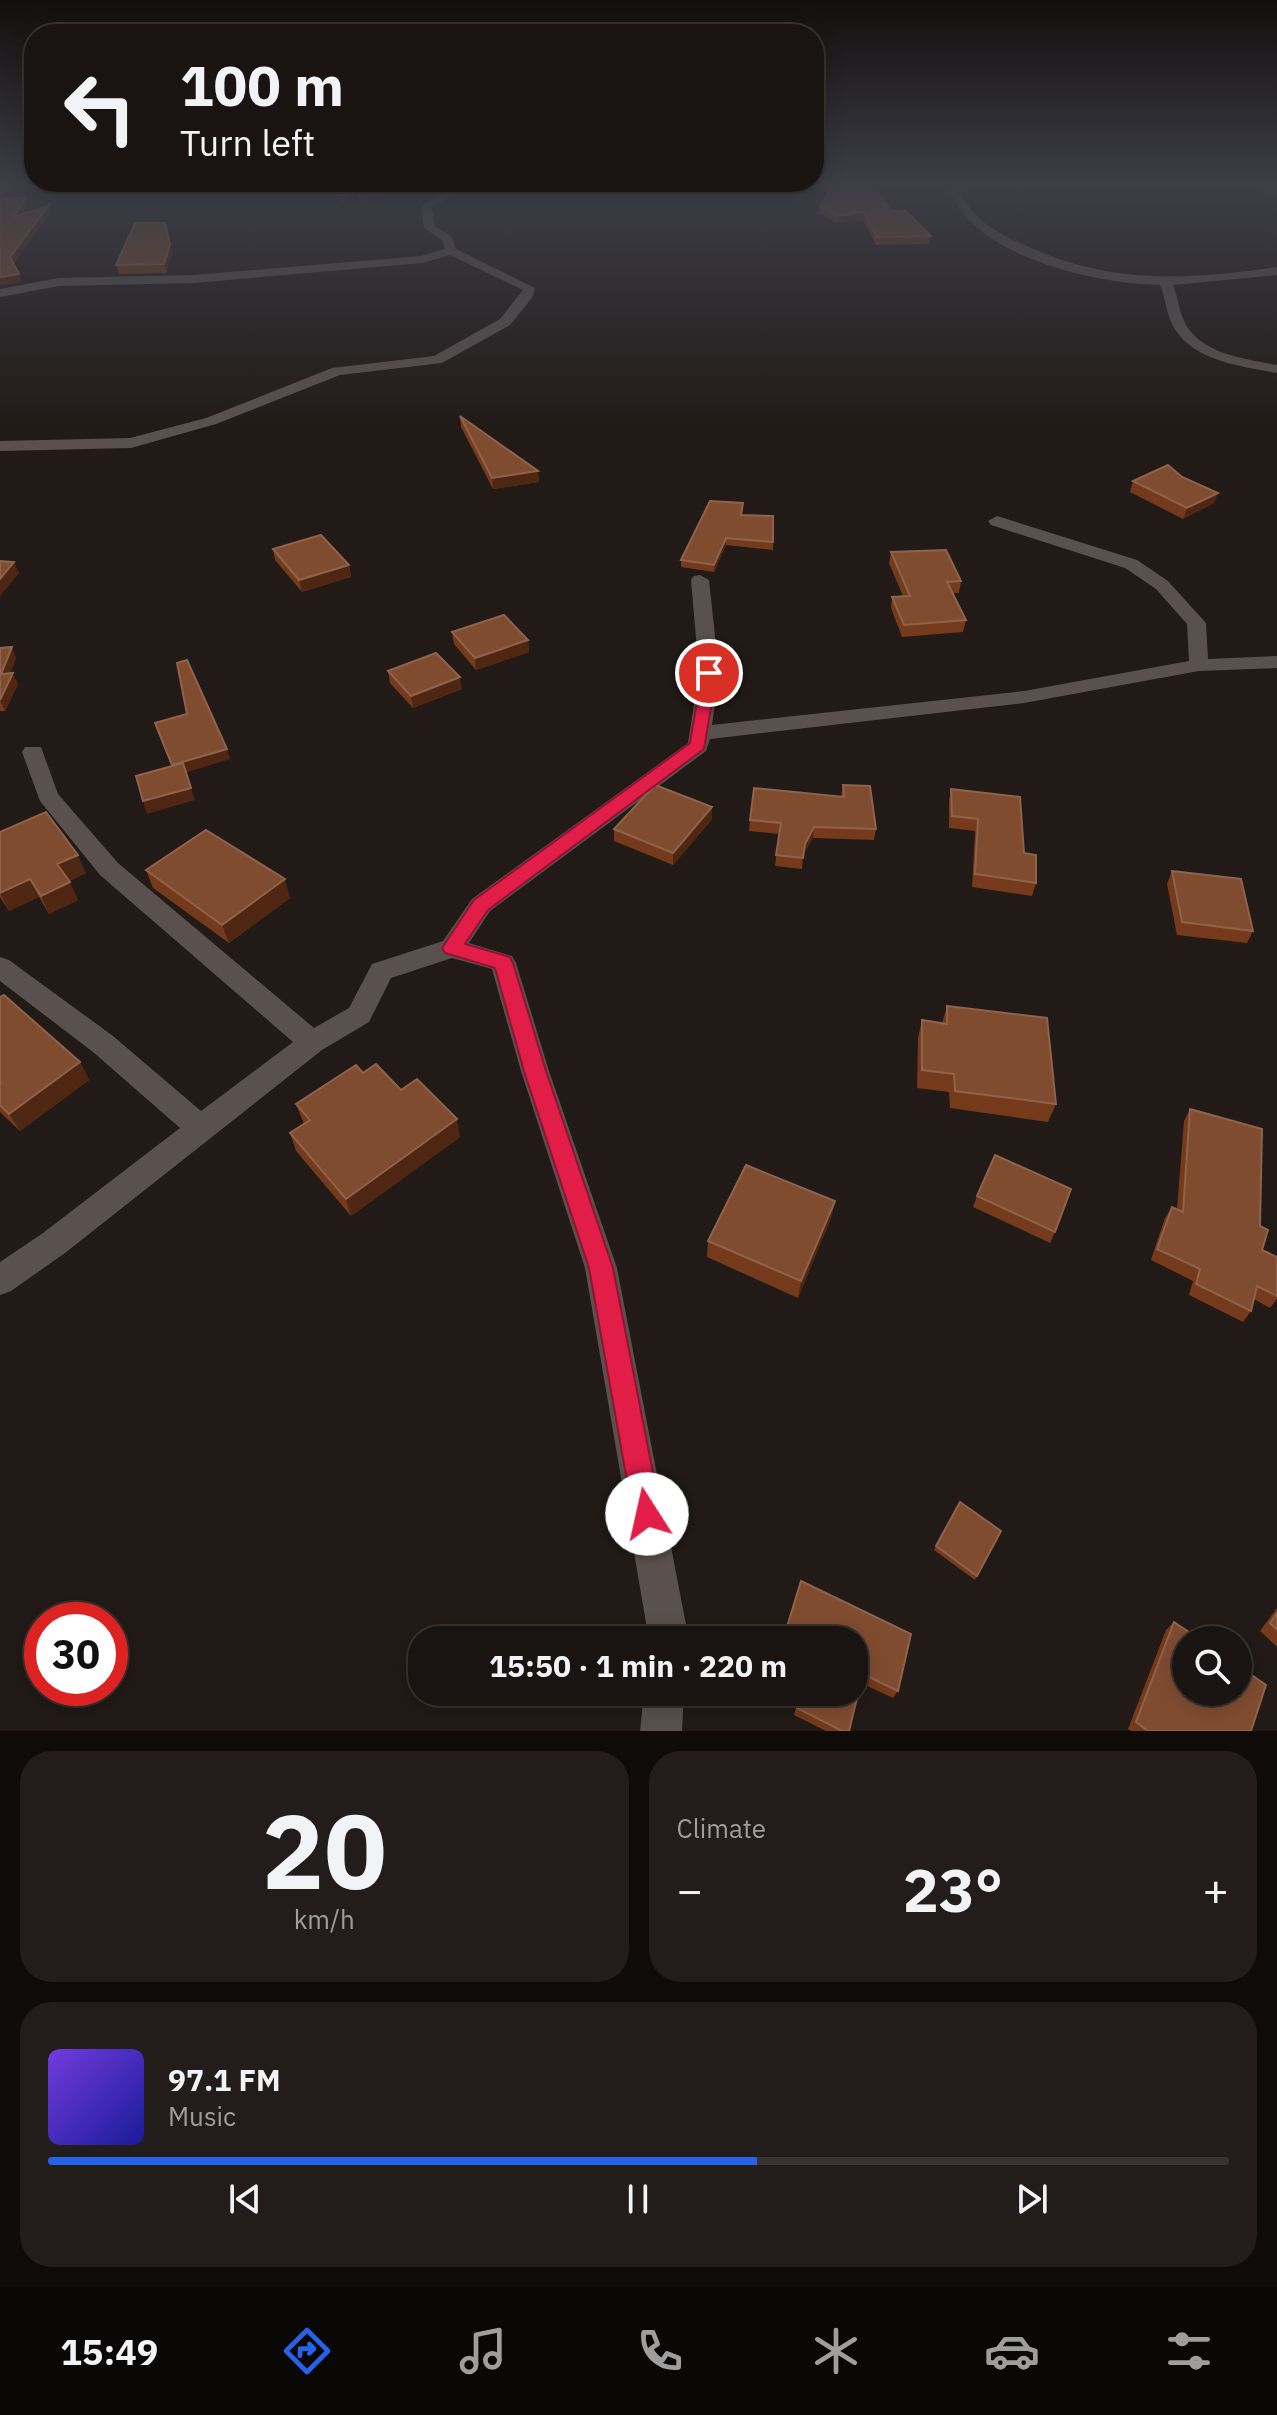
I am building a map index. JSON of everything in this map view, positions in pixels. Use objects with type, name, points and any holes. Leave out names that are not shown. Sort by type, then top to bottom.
[{"type":"street","points":[[0,293],[59,282],[194,279],[345,266]]},
{"type":"street","points":[[0,446],[131,443],[211,421],[337,371],[437,360],[505,322],[528,295],[529,288],[482,266]]},
{"type":"street","points":[[1062,266],[1077,272],[1165,282],[1199,282],[1277,271]]},
{"type":"street","points":[[1165,282],[1173,296],[1173,309],[1186,339],[1213,353],[1277,369]]},
{"type":"street","points":[[997,521],[1131,564],[1162,585],[1196,623],[1199,665]]},
{"type":"street","points":[[452,948],[481,905],[698,746],[709,673],[700,580]]},
{"type":"street","points":[[702,733],[1024,697],[1199,665],[1277,662]]},
{"type":"street","points":[[33,752],[48,796],[109,869],[312,1042]]},
{"type":"street","points":[[0,1280],[54,1243],[312,1042],[359,1015],[381,971],[452,948],[503,963],[535,1071],[601,1268],[666,1626]]},
{"type":"street","points":[[0,967],[103,1044],[199,1127]]},
{"type":"street","points":[[661,1731],[663,1706]]},
{"type":"building","points":[[0,266],[15,266],[19,274],[0,277]]},
{"type":"building","points":[[460,416],[538,471],[492,478]]},
{"type":"building","points":[[1168,465],[1182,477],[1218,493],[1187,508],[1133,481]]},
{"type":"building","points":[[710,501],[743,503],[741,515],[773,516],[773,542],[726,538],[714,565],[681,560]]},
{"type":"building","points":[[321,535],[349,565],[299,580],[273,549]]},
{"type":"building","points":[[946,550],[961,581],[947,582],[966,620],[904,625],[892,597],[910,596],[891,552]]},
{"type":"building","points":[[0,561],[14,562],[0,579]]},
{"type":"building","points":[[504,615],[528,640],[475,658],[452,632]]},
{"type":"building","points":[[12,647],[1,674],[13,673],[0,700],[0,648]]},
{"type":"building","points":[[436,653],[460,677],[411,696],[388,671]]},
{"type":"building","points":[[187,660],[227,749],[172,765],[155,723],[187,714],[177,663]]},
{"type":"building","points":[[183,763],[191,788],[143,801],[136,776]]},
{"type":"building","points":[[655,785],[712,807],[673,853],[614,829]]},
{"type":"building","points":[[843,785],[870,786],[876,829],[814,827],[805,844],[803,858],[776,855],[781,823],[750,820],[754,788],[844,797]]},
{"type":"building","points":[[951,789],[1020,797],[1024,853],[1036,855],[1036,883],[975,874],[978,819],[952,816]]},
{"type":"building","points":[[46,812],[78,855],[57,864],[70,882],[41,896],[30,879],[0,893],[0,832]]},
{"type":"building","points":[[206,830],[285,879],[222,925],[146,870]]},
{"type":"building","points":[[1172,871],[1241,879],[1253,931],[1182,922]]},
{"type":"building","points":[[4,995],[80,1062],[9,1114],[0,1105],[0,997]]},
{"type":"building","points":[[947,1006],[1047,1018],[1056,1104],[955,1091],[954,1074],[922,1070],[922,1020],[947,1024]]},
{"type":"building","points":[[376,1064],[401,1090],[417,1079],[457,1119],[346,1199],[290,1133],[310,1120],[296,1104],[356,1065],[363,1073]]},
{"type":"building","points":[[1190,1109],[1262,1129],[1260,1226],[1268,1230],[1262,1250],[1277,1257],[1277,1296],[1257,1286],[1251,1311],[1196,1284],[1200,1269],[1157,1249],[1172,1207],[1183,1212]]},
{"type":"building","points":[[995,1155],[1071,1189],[1055,1232],[977,1196]]},
{"type":"building","points":[[746,1165],[835,1201],[801,1281],[708,1241]]},
{"type":"building","points":[[960,1502],[1001,1531],[977,1576],[936,1546]]},
{"type":"building","points":[[801,1581],[911,1634],[898,1691],[868,1676],[868,1626],[787,1626]]},
{"type":"building","points":[[1277,1613],[1277,1630],[1270,1623]]},
{"type":"building","points":[[1172,1627],[1172,1706],[1252,1706],[1252,1676],[1266,1685],[1251,1731],[1148,1731],[1136,1722]]},
{"type":"building","points":[[855,1706],[849,1731],[842,1731],[797,1708]]},
{"type":"route","points":[[647,1514],[601,1268],[535,1071],[503,963],[452,948],[481,905],[698,746],[709,673]]}]
